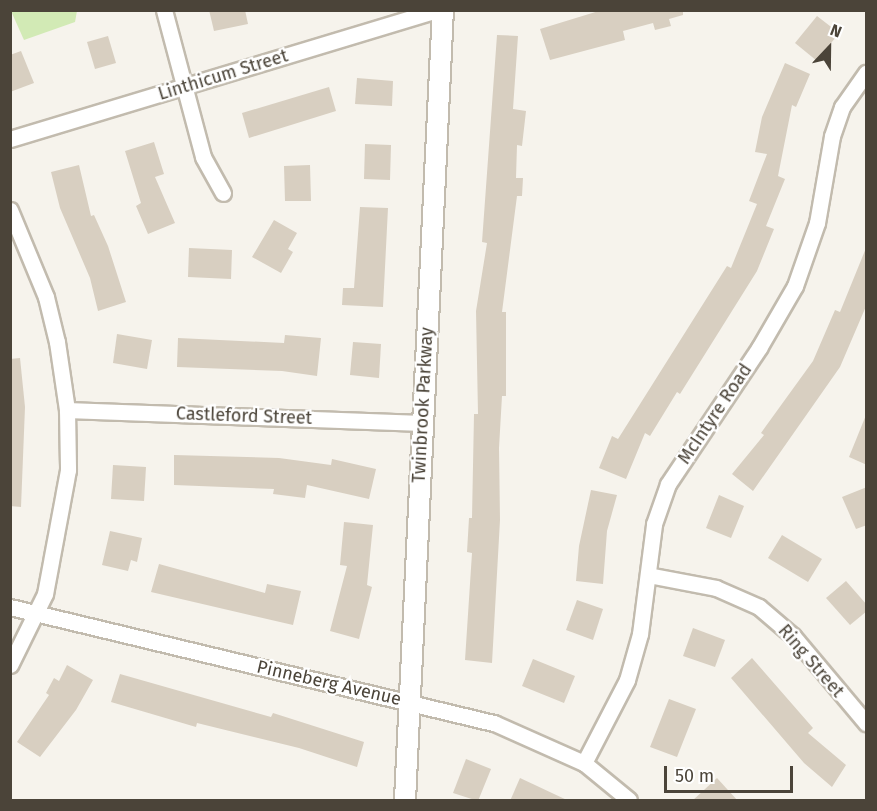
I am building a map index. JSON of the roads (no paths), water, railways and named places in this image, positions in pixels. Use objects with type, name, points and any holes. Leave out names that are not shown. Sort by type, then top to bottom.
[{"type":"street","points":[[164,10],[182,87],[203,157],[224,194]]},
{"type":"street","name":"Linthicum Street","points":[[10,139],[436,10]]},
{"type":"street","name":"Twinbrook Parkway","points":[[405,801],[443,10]]},
{"type":"street","name":"McIntyre Road","points":[[585,763],[627,680],[640,634],[654,524],[668,484],[759,348],[795,286],[817,223],[842,107],[867,74]]},
{"type":"street","points":[[10,210],[46,297],[67,410],[68,470],[63,515],[45,594],[10,665]]},
{"type":"street","name":"Castleford Street","points":[[67,410],[422,423]]},
{"type":"street","name":"Ring Street","points":[[648,575],[716,588],[759,607],[793,636],[867,723]]},
{"type":"street","name":"Pinneberg Avenue","points":[[10,607],[494,723],[585,763],[629,801]]}]
